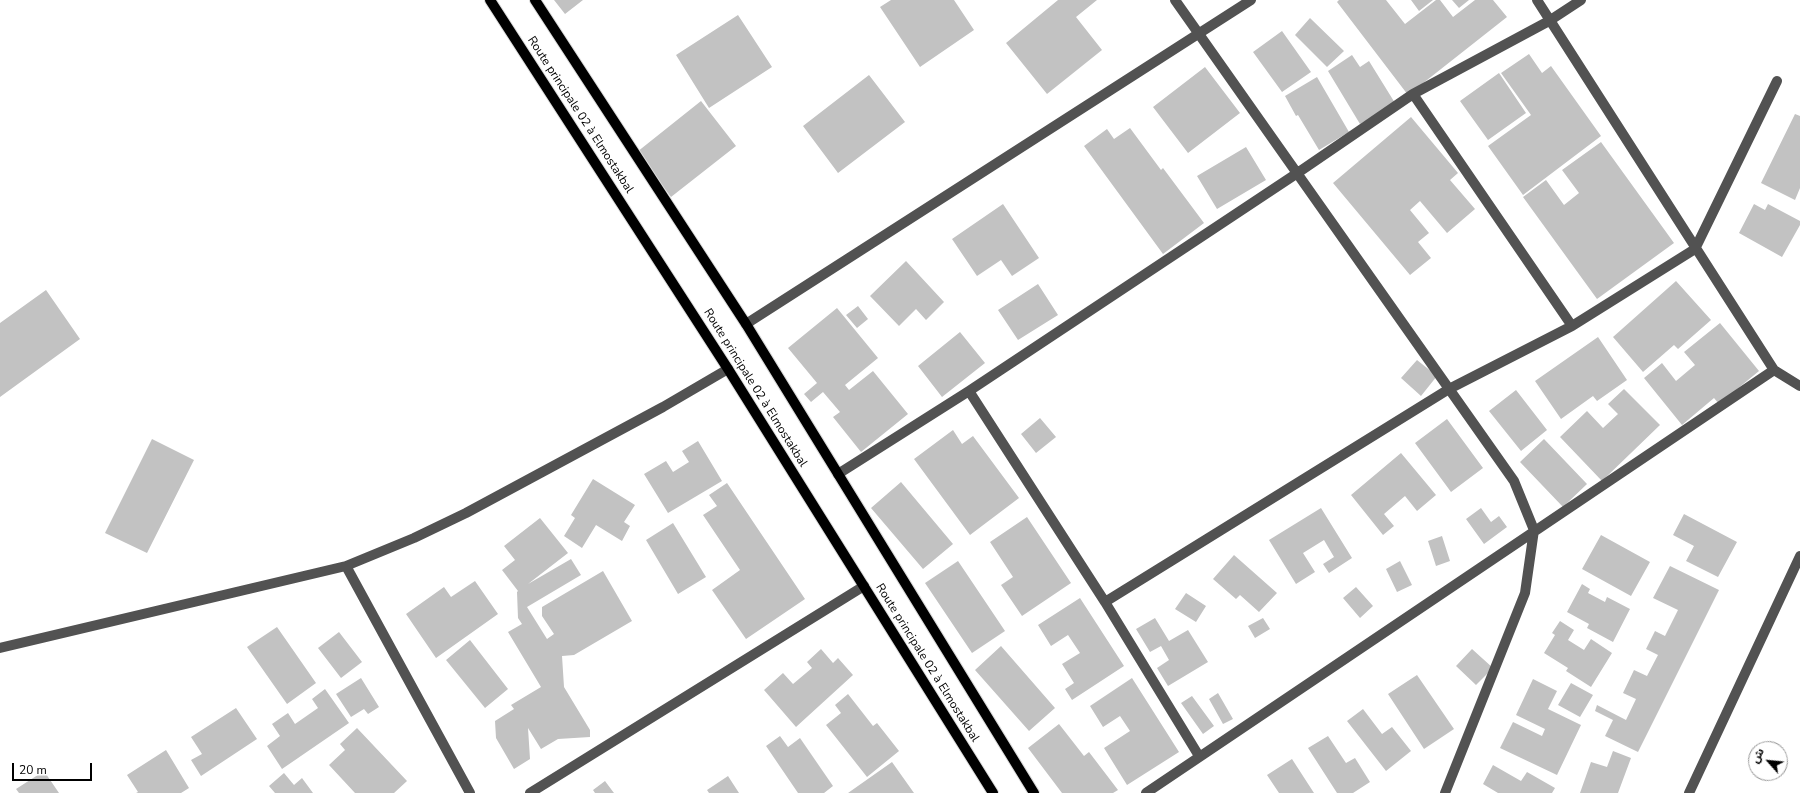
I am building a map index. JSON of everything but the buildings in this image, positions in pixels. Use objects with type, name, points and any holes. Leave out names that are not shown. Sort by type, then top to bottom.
[{"type":"main road","name":"Route principale 02 à Elmostakbal","points":[[490,0],[728,369],[994,793]]},
{"type":"main road","name":"Route principale 02 à Elmostakbal","points":[[535,0],[746,324],[1034,793]]},
{"type":"street","points":[[1175,0],[1296,174],[1514,481],[1534,530],[1525,593],[1445,793]]},
{"type":"street","points":[[746,324],[1251,0]]},
{"type":"street","points":[[1537,0],[1695,249],[1774,370],[1800,386]]},
{"type":"street","points":[[838,474],[970,391],[1296,174],[1413,94],[1549,21],[1581,0]]},
{"type":"street","points":[[1105,602],[1449,389],[1572,326],[1695,249],[1777,81]]},
{"type":"street","points":[[1413,94],[1572,326]]},
{"type":"street","points":[[0,648],[346,566],[414,538],[466,513],[663,407],[728,369]]},
{"type":"street","points":[[1146,793],[1534,530],[1774,370]]},
{"type":"street","points":[[970,391],[1105,602],[1199,756]]},
{"type":"street","points":[[1689,793],[1800,556]]},
{"type":"street","points":[[346,566],[470,793]]},
{"type":"street","points":[[530,793],[864,586]]}]
